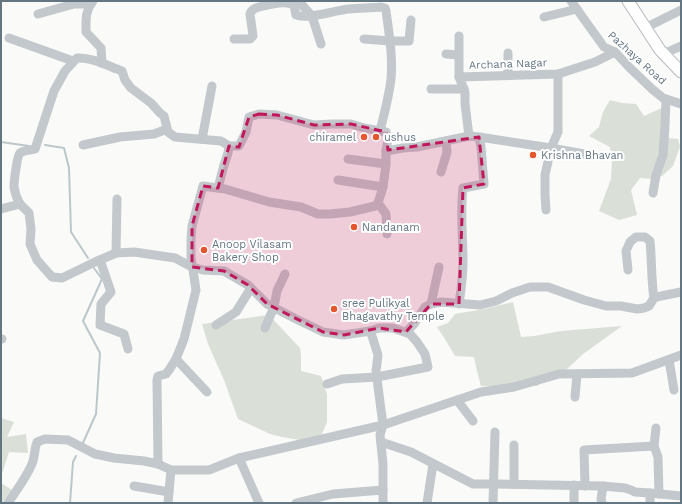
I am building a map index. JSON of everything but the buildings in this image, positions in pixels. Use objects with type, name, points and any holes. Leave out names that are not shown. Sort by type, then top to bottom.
[{"type":"main road","points":[[628,1],[660,50],[681,72]]},
{"type":"street","points":[[301,1],[302,5],[312,16],[321,44]]},
{"type":"street","name":"Pazhaya Road","points":[[571,1],[604,47],[615,52],[628,67],[652,89],[666,99],[681,104]]},
{"type":"street","points":[[38,14],[74,4],[92,3],[86,17],[86,32],[101,48],[102,63]]},
{"type":"street","points":[[234,39],[252,38],[251,11],[267,3],[290,3],[294,5],[296,15],[299,16],[312,16],[349,9],[384,8],[386,11],[390,41],[391,79],[380,131]]},
{"type":"street","points":[[544,17],[577,9]]},
{"type":"street","points":[[645,28],[681,10]]},
{"type":"street","points":[[364,39],[409,41],[411,20]]},
{"type":"street","points":[[459,36],[459,77]]},
{"type":"street","points":[[9,38],[74,61]]},
{"type":"street","points":[[663,54],[681,46]]},
{"type":"street","name":"Archana Nagar","points":[[469,136],[464,89],[459,77],[558,74],[595,62],[615,52]]},
{"type":"street","points":[[508,53],[508,76]]},
{"type":"street","points":[[446,54],[458,55]]},
{"type":"street","points":[[158,464],[158,376],[166,374],[176,359],[184,339],[196,290],[192,266],[191,251],[192,226],[203,186],[231,190],[270,202],[301,207],[318,214],[362,210],[375,206],[378,203],[383,187],[388,135],[386,132],[351,124],[314,125],[277,115],[259,114],[249,117],[246,132],[239,146],[229,146],[222,141],[175,137],[168,132],[164,116],[151,103],[131,88],[125,80],[122,71],[83,57],[77,58],[65,71],[54,91],[35,149],[22,152],[19,154],[18,159],[14,186],[16,197],[20,204],[29,213],[31,229],[30,244],[37,260],[52,276],[62,278],[116,253],[134,252],[175,258],[192,266],[203,270],[224,271],[248,285],[267,304],[323,332],[344,335],[379,328],[393,328],[406,332],[410,334],[417,342],[424,354],[428,367],[377,377],[342,379],[327,384]]},
{"type":"street","name":"Archana Nagar","points":[[546,210],[545,175],[551,148],[558,132],[558,74]]},
{"type":"street","points":[[202,139],[212,86]]},
{"type":"street","points":[[431,89],[464,89]]},
{"type":"street","points":[[653,193],[656,175],[662,155],[666,99]]},
{"type":"street","points":[[83,145],[120,137],[154,134],[167,129]]},
{"type":"street","points":[[386,151],[417,147],[469,136],[595,156]]},
{"type":"street","points":[[459,304],[463,264],[463,188],[484,184],[479,137]]},
{"type":"street","points":[[441,172],[447,152],[446,141]]},
{"type":"street","points":[[218,188],[229,146]]},
{"type":"street","points":[[348,159],[386,164]]},
{"type":"street","points":[[338,180],[383,187]]},
{"type":"street","points":[[116,253],[117,198]]},
{"type":"street","points":[[378,203],[386,214],[387,234]]},
{"type":"street","points":[[1,209],[20,204]]},
{"type":"street","points":[[406,332],[414,324],[425,307],[431,304],[441,302],[480,305],[496,301],[512,293],[530,287],[548,287],[606,306],[621,306],[636,309],[649,306],[654,298],[652,286],[652,260],[650,241],[645,237],[636,237],[630,242],[626,251],[628,270]]},
{"type":"street","points":[[100,260],[111,292],[101,304],[100,326],[124,334],[128,349]]},
{"type":"street","points":[[431,304],[439,267]]},
{"type":"street","points":[[265,328],[274,307],[277,291],[285,274]]},
{"type":"street","points":[[216,325],[236,312],[251,288]]},
{"type":"street","points":[[654,298],[681,292]]},
{"type":"street","points":[[370,331],[378,355],[376,372],[382,425],[380,435],[383,464],[383,503]]},
{"type":"street","points":[[8,503],[31,465],[37,442],[45,439],[68,440],[95,454],[114,458],[144,461],[158,464],[170,470],[209,470],[238,458],[382,425],[481,392],[514,387],[560,374],[632,373],[681,355]]},
{"type":"street","points":[[176,359],[207,392]]},
{"type":"street","points":[[669,360],[674,390]]},
{"type":"street","points":[[575,397],[577,374]]},
{"type":"street","points":[[457,400],[472,421]]},
{"type":"street","points":[[650,503],[654,494],[658,457],[654,446],[656,428]]},
{"type":"street","points":[[493,503],[495,432]]},
{"type":"street","points":[[381,442],[411,452],[474,484],[603,486],[625,488],[635,492],[681,496]]},
{"type":"street","points":[[514,445],[514,484]]},
{"type":"street","points":[[585,486],[584,450],[654,446]]},
{"type":"street","points":[[238,458],[259,503]]},
{"type":"street","points":[[427,503],[433,464]]},
{"type":"street","points":[[168,503],[170,470]]},
{"type":"street","points":[[574,485],[574,503]]},
{"type":"street","points":[[134,486],[169,492]]},
{"type":"street","points":[[602,503],[601,499],[603,486]]},
{"type":"street","points":[[296,503],[333,494],[383,490]]},
{"type":"highlighted area","points":[[259,114],[277,115],[314,125],[351,124],[386,132],[388,150],[479,137],[484,184],[463,188],[459,304],[431,304],[406,332],[379,328],[344,335],[323,332],[267,304],[248,285],[224,271],[192,267],[192,226],[203,186],[218,188],[229,146],[239,147],[249,117]]},
{"type":"shaded area","points":[[610,100],[636,104],[644,116],[664,107],[668,138],[678,139],[680,147],[673,166],[662,176],[653,179],[640,178],[631,190],[637,215],[619,220],[599,211],[611,179],[612,160],[610,147],[589,136],[599,127],[603,112]]},
{"type":"shaded area","points":[[513,302],[521,337],[561,331],[622,326],[583,354],[566,370],[555,373],[537,386],[481,386],[474,357],[455,356],[437,327],[448,323],[455,314]]},
{"type":"shaded area","points":[[269,315],[300,348],[301,371],[321,376],[327,394],[327,422],[318,443],[270,434],[238,419],[224,380],[208,344],[202,324]]},
{"type":"shaded area","points":[[1,418],[14,422],[7,437],[26,434],[28,453],[9,452],[1,477]]},
{"type":"shaded area","points":[[1,483],[12,490],[2,503],[1,503]]},
{"type":"waterway","points":[[1,142],[29,146]]},
{"type":"waterway","points":[[45,145],[64,148],[69,168],[71,232],[88,258]]},
{"type":"waterway","points":[[82,445],[96,414],[100,353],[83,321],[102,279],[94,268]]},
{"type":"waterway","points":[[70,503],[73,462],[76,456]]},
{"type":"place","name":"chiramel","points":[[364,137]]},
{"type":"place","name":"ushus","points":[[376,137]]},
{"type":"place","name":"Krishna Bhavan","points":[[533,155]]},
{"type":"place","name":"Nandanam","points":[[354,227]]},
{"type":"place","name":"Anoop Vilasam Bakery Shop","points":[[204,250]]},
{"type":"place","name":"sree Pulikyal Bhagavathy Temple","points":[[334,309]]}]
